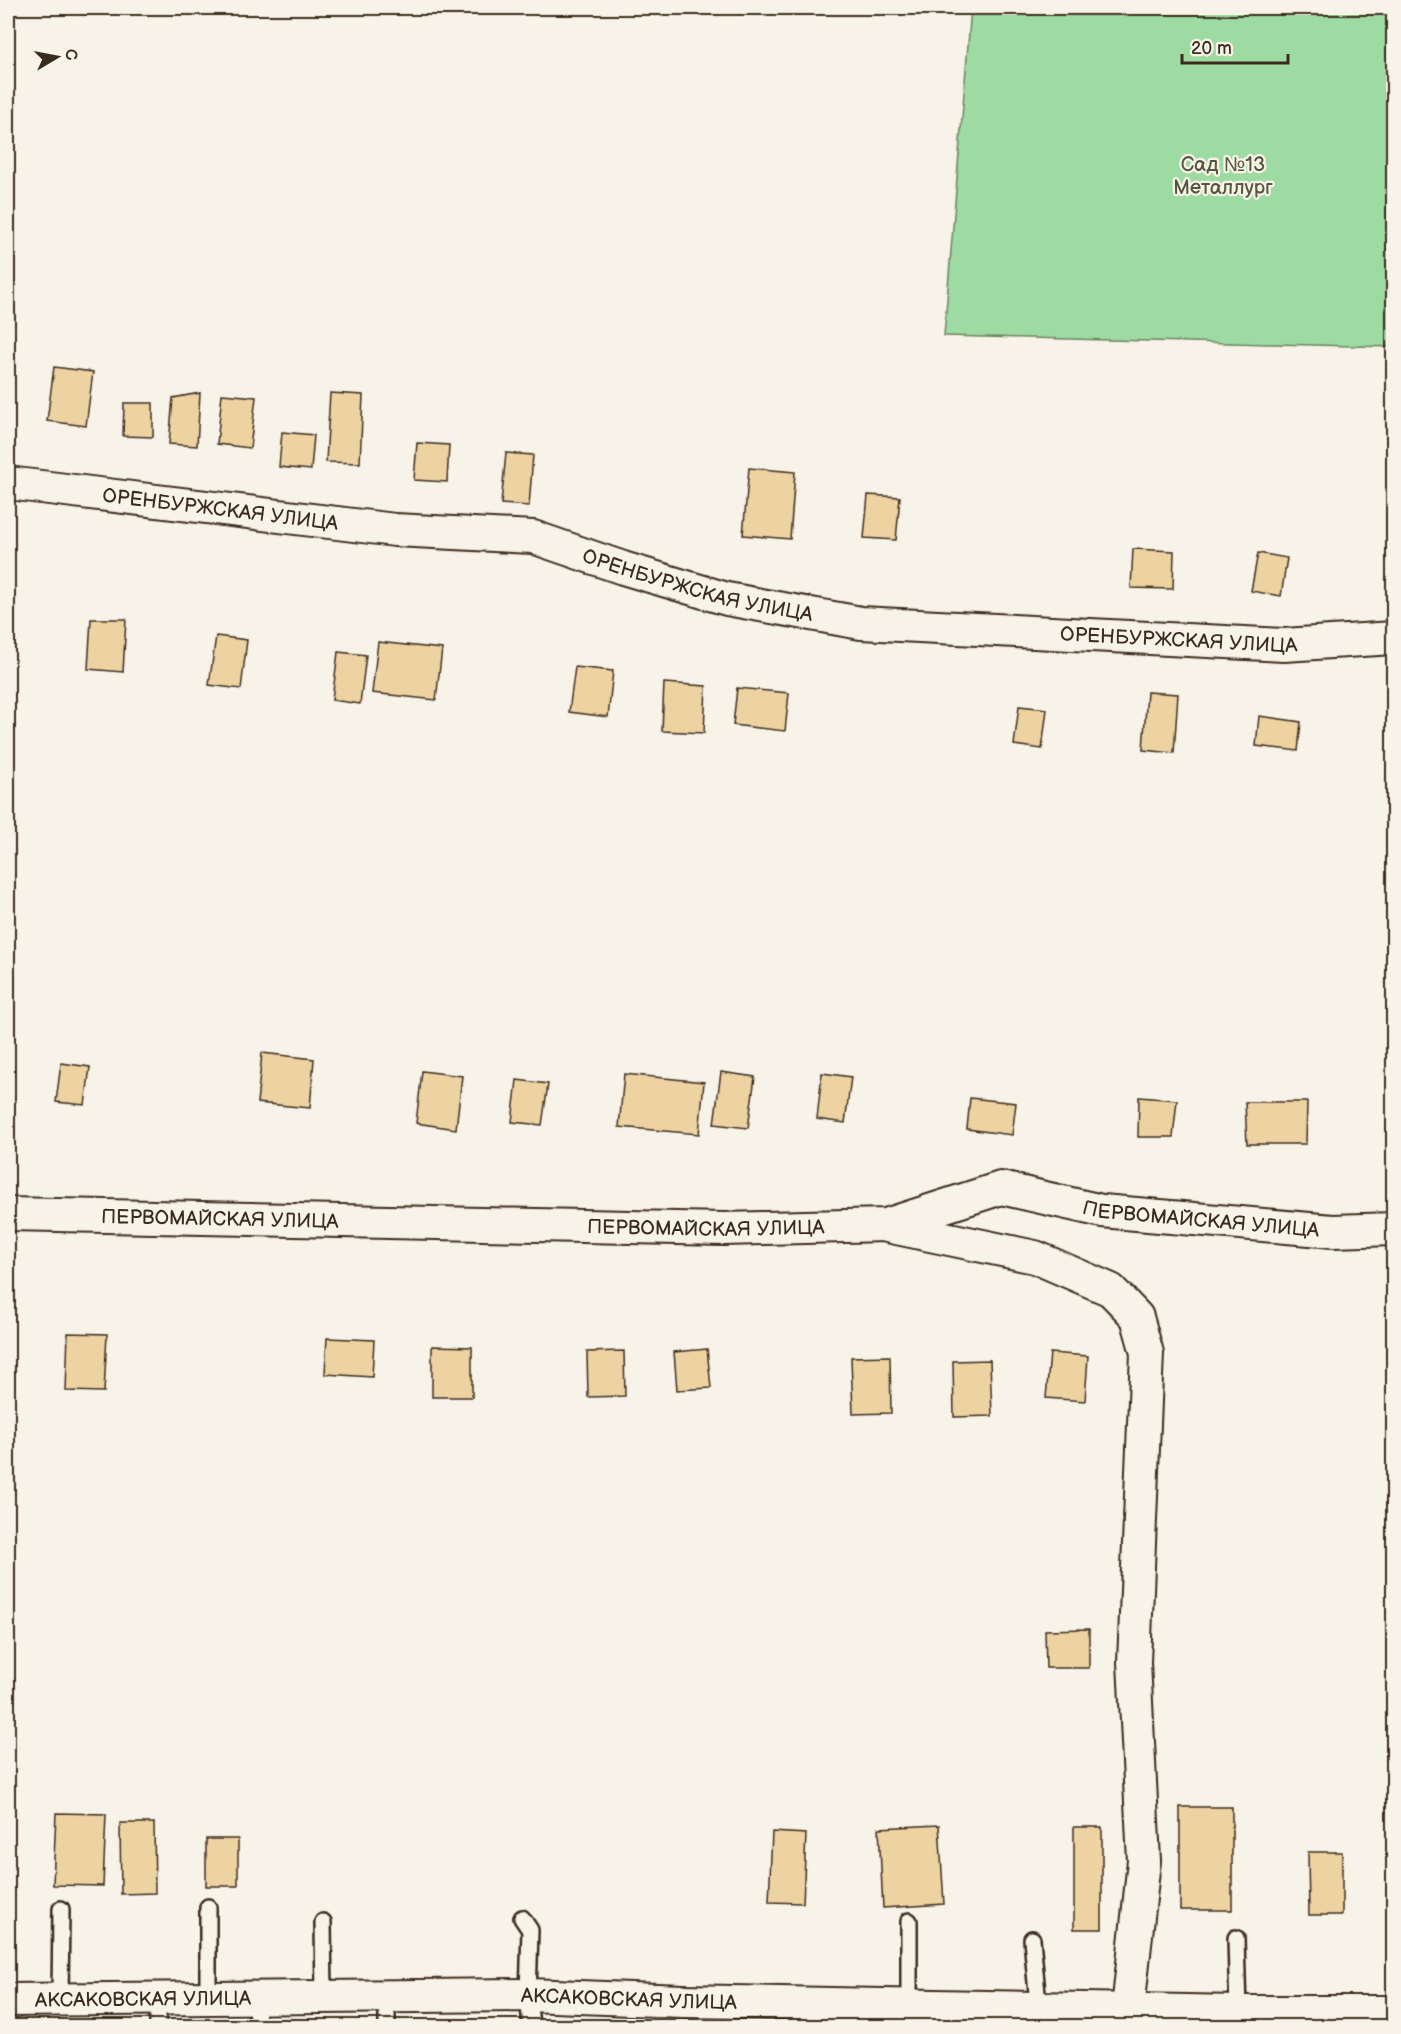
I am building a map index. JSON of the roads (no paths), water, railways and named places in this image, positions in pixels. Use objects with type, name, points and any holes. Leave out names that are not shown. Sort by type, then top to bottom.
[{"type":"street","name":"ОРЕНБУРЖСКАЯ УЛИЦА","points":[[8,483],[395,530],[533,537],[623,568],[727,599],[861,623],[1284,645],[1394,638]]},
{"type":"street","name":"ПЕРВОМАЙСКАЯ УЛИЦА","points":[[8,1214],[724,1229],[886,1225],[1001,1188],[1102,1211],[1333,1232],[1394,1229]]},
{"type":"street","points":[[886,1225],[1035,1257],[1111,1290],[1137,1317],[1147,1353],[1134,1662],[1144,1861],[1128,2009]]},
{"type":"street","name":"АКСАКОВСКАЯ УЛИЦА","points":[[8,2000],[60,2000],[158,2013],[208,1998],[256,2012],[324,1997],[387,2012],[528,1995],[684,2014],[1039,2017],[1128,2009],[1394,2013]]},
{"type":"lane","points":[[208,1907],[208,1998]]},
{"type":"lane","points":[[60,2000],[61,1909]]},
{"type":"lane","points":[[522,1918],[530,1930],[528,1995],[531,2026]]},
{"type":"lane","points":[[909,1921],[909,2016]]},
{"type":"lane","points":[[323,1922],[324,1997]]},
{"type":"lane","points":[[1236,1938],[1238,2012]]},
{"type":"lane","points":[[1032,1939],[1039,2017]]},
{"type":"park label","name":"Сад №13 Металлург","points":[[1223,176]]}]
